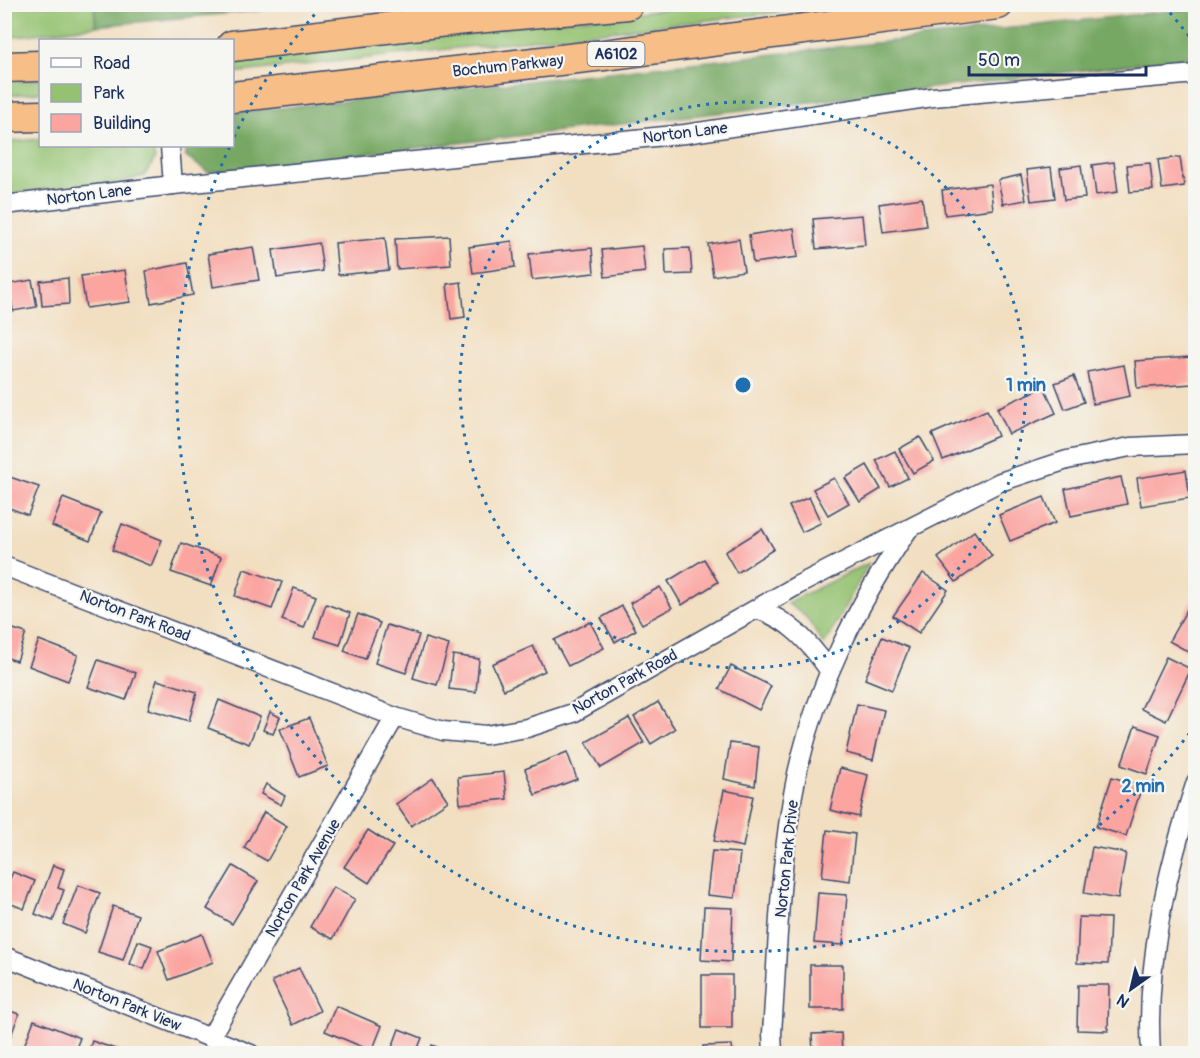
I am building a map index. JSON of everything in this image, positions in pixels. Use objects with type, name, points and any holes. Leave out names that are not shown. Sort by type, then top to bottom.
[{"type":"highway","points":[[234,46],[455,20],[628,4]]},
{"type":"highway","name":"Bochum Parkway","points":[[234,97],[604,55],[998,4]]},
{"type":"highway","points":[[4,67],[39,66]]},
{"type":"highway","points":[[4,117],[39,116]]},
{"type":"street","name":"Norton Lane","points":[[4,205],[173,185],[685,134],[933,97],[1196,75]]},
{"type":"street","points":[[170,147],[173,185]]},
{"type":"street","name":"Norton Park Road","points":[[4,566],[395,717],[443,731],[464,734],[506,733],[573,713],[756,609],[1000,482],[1038,469],[1130,447],[1196,444]]},
{"type":"street","name":"Norton Park Drive","points":[[773,1053],[772,1033],[791,815],[797,774],[829,670],[849,625],[909,528]]},
{"type":"street","points":[[756,609],[780,618],[800,633],[829,670]]},
{"type":"street","name":"Norton Park Avenue","points":[[210,1038],[395,717]]},
{"type":"street","points":[[1151,1053],[1156,948],[1166,888],[1196,782]]},
{"type":"street","name":"Norton Park View","points":[[4,956],[251,1053]]},
{"type":"green space","points":[[262,4],[263,10],[96,26],[94,5]]},
{"type":"green space","points":[[4,5],[94,5],[96,26],[5,38]]},
{"type":"green space","points":[[703,5],[845,5],[234,73],[234,58]]},
{"type":"green space","points":[[1195,8],[1195,156],[1189,58],[208,172],[186,157],[185,147],[234,147],[234,113]]},
{"type":"green space","points":[[39,79],[39,92],[5,96],[4,83]]},
{"type":"green space","points":[[39,139],[39,147],[152,147],[155,159],[144,176],[110,184],[5,194],[5,142]]},
{"type":"green space","points":[[869,563],[824,645],[806,617],[787,603]]},
{"type":"building","points":[[1180,157],[1184,186],[1162,189],[1158,160]]},
{"type":"building","points":[[1114,162],[1118,192],[1096,195],[1092,165]]},
{"type":"building","points":[[1150,163],[1153,190],[1130,192],[1127,165]]},
{"type":"building","points":[[1081,165],[1085,198],[1064,200],[1060,168]]},
{"type":"building","points":[[1051,167],[1055,198],[1031,201],[1027,170]]},
{"type":"building","points":[[1021,175],[1026,200],[1003,204],[998,180]]},
{"type":"building","points":[[990,184],[993,209],[945,215],[942,190]]},
{"type":"building","points":[[922,198],[926,226],[883,232],[879,204]]},
{"type":"building","points":[[862,215],[865,245],[816,249],[813,219]]},
{"type":"building","points":[[794,228],[798,257],[753,263],[749,235]]},
{"type":"building","points":[[449,236],[451,265],[397,269],[395,239]]},
{"type":"building","points":[[385,238],[389,270],[338,275],[335,243]]},
{"type":"building","points":[[739,239],[744,271],[713,276],[708,244]]},
{"type":"building","points":[[512,241],[515,267],[473,273],[469,247]]},
{"type":"building","points":[[319,243],[323,271],[277,278],[273,250]]},
{"type":"building","points":[[642,246],[645,272],[605,277],[602,250]]},
{"type":"building","points":[[253,247],[259,280],[213,287],[208,254]]},
{"type":"building","points":[[592,248],[594,273],[532,280],[529,254]]},
{"type":"building","points":[[690,248],[692,274],[666,275],[665,249]]},
{"type":"building","points":[[187,263],[193,295],[151,303],[146,271]]},
{"type":"building","points":[[125,270],[130,302],[86,308],[81,276]]},
{"type":"building","points":[[68,278],[69,304],[42,306],[40,281]]},
{"type":"building","points":[[32,280],[37,307],[13,311],[9,284]]},
{"type":"building","points":[[461,282],[465,317],[451,319],[447,284]]},
{"type":"building","points":[[1190,357],[1192,384],[1137,388],[1135,361]]},
{"type":"building","points":[[1124,365],[1130,396],[1093,404],[1087,372]]},
{"type":"building","points":[[1074,376],[1084,402],[1065,409],[1055,383]]},
{"type":"building","points":[[1044,387],[1056,413],[1009,434],[997,408]]},
{"type":"building","points":[[987,410],[998,436],[943,460],[932,434]]},
{"type":"building","points":[[920,437],[934,461],[913,473],[899,449]]},
{"type":"building","points":[[895,451],[908,478],[890,487],[876,460]]},
{"type":"building","points":[[867,465],[881,489],[860,502],[845,478]]},
{"type":"building","points":[[1186,470],[1190,498],[1141,506],[1137,478]]},
{"type":"building","points":[[4,475],[39,487],[28,515],[4,506]]},
{"type":"building","points":[[1121,477],[1127,504],[1071,516],[1065,489]]},
{"type":"building","points":[[834,478],[849,503],[828,515],[813,489]]},
{"type":"building","points":[[809,497],[821,523],[802,532],[789,506]]},
{"type":"building","points":[[1044,497],[1055,523],[1010,541],[999,515]]},
{"type":"building","points":[[63,498],[101,513],[90,541],[52,526]]},
{"type":"building","points":[[122,524],[162,540],[151,566],[112,550]]},
{"type":"building","points":[[762,529],[774,549],[737,573],[725,552]]},
{"type":"building","points":[[974,531],[992,556],[956,582],[938,558]]},
{"type":"building","points":[[181,543],[221,557],[211,586],[171,572]]},
{"type":"building","points":[[704,559],[718,582],[682,605],[668,581]]},
{"type":"building","points":[[244,569],[282,582],[272,609],[235,596]]},
{"type":"building","points":[[923,573],[948,590],[919,633],[893,616]]},
{"type":"building","points":[[660,587],[672,608],[642,624],[630,603]]},
{"type":"building","points":[[294,588],[316,596],[304,628],[282,620]]},
{"type":"building","points":[[1193,599],[1196,601],[1196,656],[1169,641]]},
{"type":"building","points":[[326,604],[350,613],[340,645],[315,637]]},
{"type":"building","points":[[622,606],[636,630],[615,642],[601,618]]},
{"type":"building","points":[[358,614],[380,623],[365,659],[344,651]]},
{"type":"building","points":[[590,622],[604,648],[568,666],[554,640]]},
{"type":"building","points":[[387,625],[419,635],[406,673],[375,663]]},
{"type":"building","points":[[4,626],[26,633],[17,661],[4,657]]},
{"type":"building","points":[[882,637],[909,648],[892,690],[865,679]]},
{"type":"building","points":[[425,638],[449,645],[437,685],[413,678]]},
{"type":"building","points":[[39,640],[78,655],[68,681],[29,666]]},
{"type":"building","points":[[533,646],[545,671],[504,690],[492,664]]},
{"type":"building","points":[[453,655],[479,659],[476,692],[449,689]]},
{"type":"building","points":[[1166,657],[1191,669],[1166,721],[1141,709]]},
{"type":"building","points":[[98,660],[136,673],[126,700],[88,687]]},
{"type":"building","points":[[731,666],[771,686],[759,710],[719,689]]},
{"type":"building","points":[[157,680],[197,692],[189,721],[148,709]]},
{"type":"building","points":[[219,700],[260,717],[249,744],[208,728]]},
{"type":"building","points":[[658,702],[675,729],[651,744],[634,717]]},
{"type":"building","points":[[857,704],[884,710],[873,760],[846,753]]},
{"type":"building","points":[[270,712],[280,717],[273,734],[263,730]]},
{"type":"building","points":[[309,718],[328,766],[299,777],[280,729]]},
{"type":"building","points":[[629,718],[644,743],[601,768],[586,742]]},
{"type":"building","points":[[1135,726],[1160,735],[1147,774],[1121,765]]},
{"type":"building","points":[[730,743],[759,747],[755,786],[724,779]]},
{"type":"building","points":[[567,752],[577,779],[535,795],[525,769]]},
{"type":"building","points":[[840,768],[868,775],[859,817],[830,810]]},
{"type":"building","points":[[504,772],[507,799],[460,804],[458,777]]},
{"type":"building","points":[[1112,777],[1142,786],[1126,836],[1096,827]]},
{"type":"building","points":[[433,778],[448,801],[411,826],[396,804]]},
{"type":"building","points":[[266,784],[285,796],[281,805],[261,794]]},
{"type":"building","points":[[724,790],[753,796],[743,847],[714,841]]},
{"type":"building","points":[[264,812],[287,826],[267,861],[244,848]]},
{"type":"building","points":[[368,830],[393,846],[369,883],[344,867]]},
{"type":"building","points":[[827,830],[855,834],[850,881],[822,877]]},
{"type":"building","points":[[1092,847],[1126,853],[1118,899],[1084,893]]},
{"type":"building","points":[[712,851],[740,853],[735,898],[707,895]]},
{"type":"building","points":[[53,865],[64,869],[58,888],[64,890],[53,921],[35,914]]},
{"type":"building","points":[[233,866],[258,881],[232,924],[207,909]]},
{"type":"building","points":[[13,872],[35,881],[24,909],[4,901],[4,892]]},
{"type":"building","points":[[78,885],[100,893],[85,933],[63,924]]},
{"type":"building","points":[[333,887],[355,899],[333,939],[310,927]]},
{"type":"building","points":[[818,893],[847,895],[843,945],[814,943]]},
{"type":"building","points":[[113,906],[138,915],[123,960],[98,952]]},
{"type":"building","points":[[704,907],[733,908],[731,962],[701,960]]},
{"type":"building","points":[[1079,917],[1110,918],[1108,964],[1077,963]]},
{"type":"building","points":[[202,934],[213,962],[169,980],[158,951]]},
{"type":"building","points":[[138,941],[152,946],[144,969],[130,964]]},
{"type":"building","points":[[810,965],[843,965],[843,1009],[810,1009]]},
{"type":"building","points":[[299,968],[320,1011],[293,1025],[272,981]]},
{"type":"building","points":[[702,975],[732,975],[732,1028],[702,1028]]},
{"type":"building","points":[[1078,985],[1109,985],[1108,1031],[1077,1030]]},
{"type":"building","points":[[336,1006],[382,1026],[372,1051],[325,1031]]},
{"type":"building","points":[[4,1009],[19,1014],[9,1041],[4,1040]]},
{"type":"building","points":[[34,1020],[80,1038],[74,1053],[43,1053],[24,1046]]},
{"type":"building","points":[[399,1029],[422,1038],[416,1053],[390,1053]]},
{"type":"building","points":[[841,1033],[842,1053],[813,1053],[812,1034]]},
{"type":"building","points":[[92,1041],[127,1053],[88,1053]]},
{"type":"building","points":[[432,1045],[451,1053],[429,1053]]},
{"type":"building","points":[[732,1045],[733,1053],[703,1053],[703,1046]]}]
